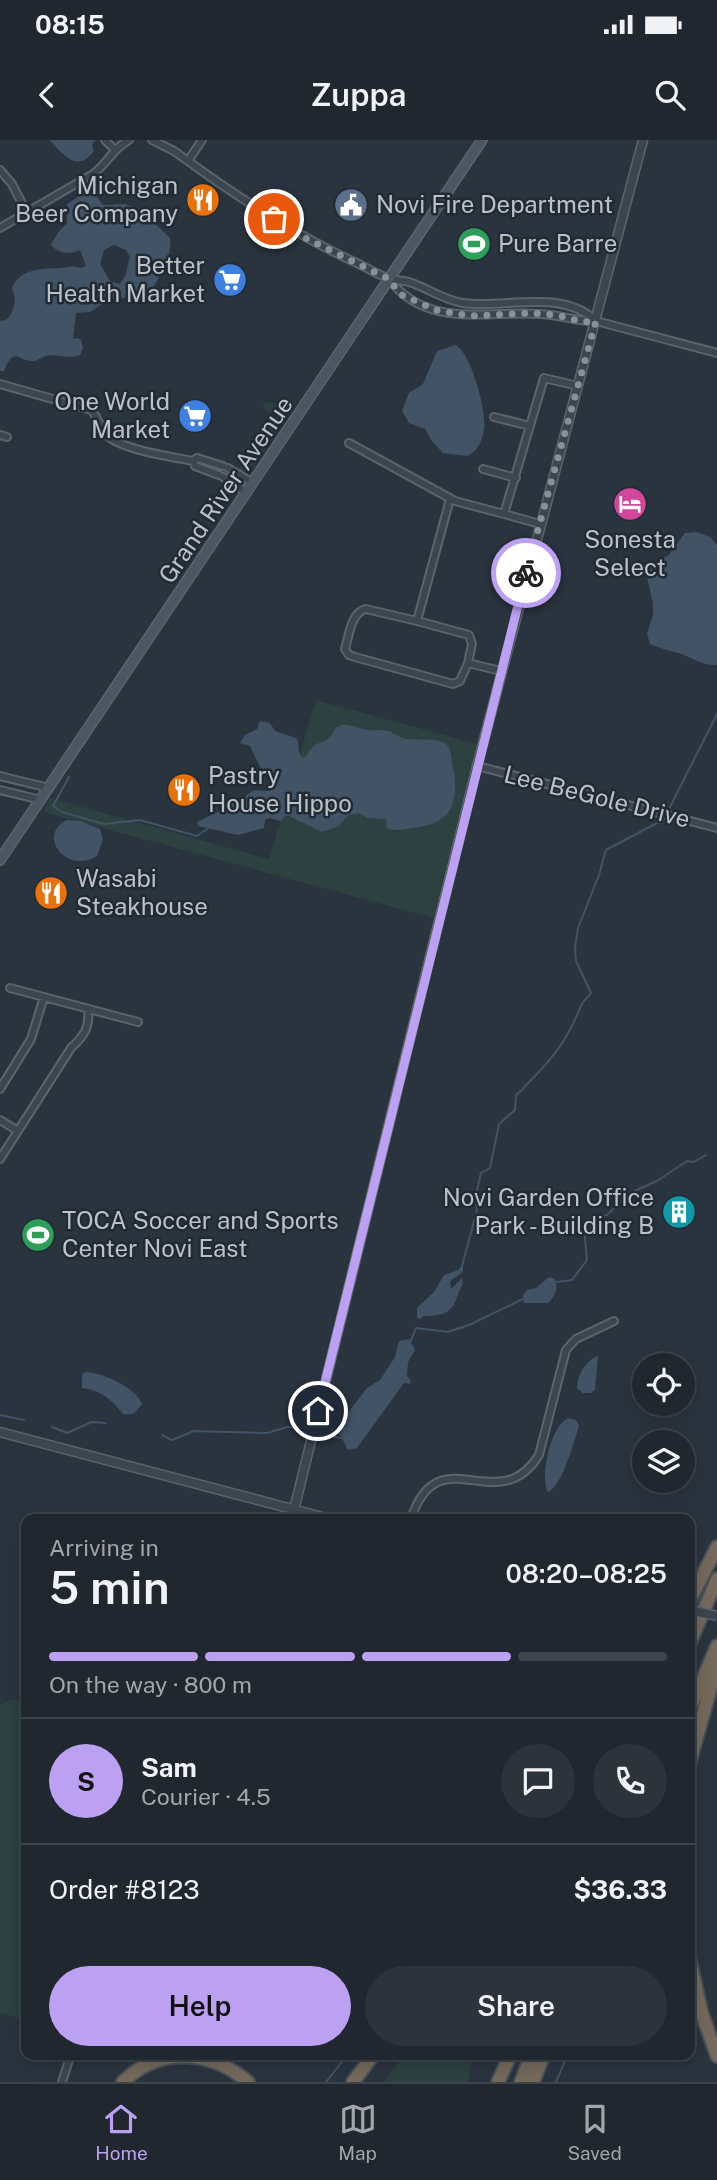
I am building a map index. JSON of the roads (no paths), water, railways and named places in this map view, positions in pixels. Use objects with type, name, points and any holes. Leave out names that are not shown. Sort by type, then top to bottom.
[{"type":"highway","points":[[695,1590],[717,1547]]},
{"type":"highway","points":[[695,1631],[717,1579]]},
{"type":"highway","points":[[695,1697],[717,1646]]},
{"type":"highway","points":[[695,1743],[717,1665]]},
{"type":"highway","points":[[695,1983],[702,2014],[717,2056]]},
{"type":"highway","points":[[123,2082],[145,2066],[159,2060]]},
{"type":"highway","points":[[210,2060],[248,2082]]},
{"type":"highway","points":[[353,2082],[370,2060]]},
{"type":"highway","points":[[498,2082],[507,2060]]},
{"type":"highway","points":[[521,2082],[530,2060]]},
{"type":"highway","points":[[533,2082],[542,2060]]},
{"type":"main road","name":"Grand River Avenue","points":[[0,860],[482,140]]},
{"type":"street","points":[[105,140],[115,150]]},
{"type":"street","points":[[0,228],[101,169],[115,150],[129,140]]},
{"type":"street","points":[[152,140],[297,234],[389,279],[409,282],[430,293],[458,302],[561,304],[586,311],[596,321]]},
{"type":"street","points":[[188,162],[202,140]]},
{"type":"street","points":[[293,1514],[501,671],[643,140]]},
{"type":"street","points":[[0,170],[12,184],[27,213]]},
{"type":"street","points":[[389,279],[400,294],[435,310],[481,316],[544,314],[583,322],[596,321],[717,353]]},
{"type":"street","points":[[504,514],[544,378],[578,386]]},
{"type":"street","points":[[0,384],[91,410],[106,434],[114,441],[153,453],[193,461],[197,458],[226,467],[253,483]]},
{"type":"street","points":[[494,417],[530,426]]},
{"type":"street","points":[[349,443],[450,499],[540,524]]},
{"type":"street","points":[[193,461],[195,466],[221,476],[247,493]]},
{"type":"street","points":[[483,469],[516,478]]},
{"type":"street","points":[[417,621],[450,499]]},
{"type":"street","points":[[366,609],[417,621],[468,635],[472,644],[460,681],[453,684],[355,657],[349,655],[345,649],[355,616],[360,610],[366,609]]},
{"type":"street","points":[[468,663],[501,671]]},
{"type":"street","name":"Lee BeGole Drive","points":[[477,766],[717,828]]},
{"type":"street","points":[[0,776],[49,788]]},
{"type":"street","points":[[0,790],[41,800]]},
{"type":"street","points":[[10,988],[138,1022]]},
{"type":"street","points":[[0,1088],[31,1039],[44,997]]},
{"type":"street","points":[[0,1158],[71,1048],[86,1032],[89,1009]]},
{"type":"street","points":[[0,1120],[18,1131]]},
{"type":"street","points":[[413,1514],[422,1494],[439,1482],[455,1478],[504,1483],[516,1479],[529,1469],[539,1455],[566,1350],[576,1339],[614,1321]]},
{"type":"street","points":[[0,1432],[310,1514]]},
{"type":"street","points":[[695,1611],[717,1616]]},
{"type":"street","points":[[62,2082],[69,2060]]},
{"type":"water","points":[[49,140],[96,140],[92,144],[94,151],[88,158],[76,161],[65,156]]},
{"type":"water","points":[[94,189],[103,205],[125,204],[142,211],[170,238],[167,260],[146,297],[111,298],[90,312],[76,313],[73,338],[81,339],[83,348],[80,355],[50,355],[35,361],[14,356],[4,371],[0,371],[0,321],[6,320],[13,309],[12,288],[16,281],[26,273],[39,269],[86,266],[80,250],[65,253],[51,245],[67,224],[67,204]],"holes":[[[114,245],[126,250],[130,257],[125,276],[120,284],[110,281],[100,264],[104,250]]]},
{"type":"water","points":[[455,345],[467,358],[472,370],[484,422],[480,442],[474,452],[467,456],[443,453],[425,429],[409,423],[402,411],[409,393],[423,384],[437,351]]},
{"type":"water","points":[[697,532],[710,537],[717,545],[717,665],[702,663],[650,644],[647,634],[653,615],[653,603],[647,577],[654,563],[669,555],[685,533]]},
{"type":"water","points":[[260,721],[270,723],[275,731],[296,738],[303,758],[315,745],[329,738],[337,727],[345,725],[368,730],[386,730],[403,738],[445,743],[450,752],[454,776],[455,788],[451,808],[438,821],[427,826],[400,830],[387,828],[386,819],[367,818],[359,813],[349,815],[339,826],[322,832],[289,816],[285,816],[281,821],[269,818],[265,820],[264,828],[238,835],[198,826],[197,822],[220,811],[224,803],[237,802],[254,790],[266,791],[273,785],[274,779],[260,767],[250,746],[240,743],[245,735],[257,729]]},
{"type":"water","points":[[67,820],[80,821],[100,829],[103,840],[97,856],[86,861],[75,860],[59,851],[54,835],[58,827]]},
{"type":"water","points":[[463,1264],[463,1272],[450,1281],[451,1288],[462,1278],[456,1300],[450,1309],[442,1314],[417,1318],[417,1308],[434,1292],[444,1275],[458,1270]]},
{"type":"water","points":[[549,1277],[555,1279],[556,1289],[555,1295],[548,1303],[524,1303],[523,1295],[527,1290],[536,1288]]},
{"type":"water","points":[[409,1339],[415,1350],[408,1362],[407,1376],[410,1384],[404,1383],[357,1448],[348,1450],[340,1435],[335,1434],[336,1428],[367,1388],[380,1380],[395,1357],[399,1341]]},
{"type":"water","points":[[598,1356],[595,1389],[591,1393],[583,1393],[577,1388],[580,1374],[590,1361]]},
{"type":"water","points":[[86,1372],[118,1382],[133,1392],[142,1404],[134,1413],[123,1414],[106,1396],[82,1388],[82,1374]]},
{"type":"water","points":[[569,1418],[577,1421],[579,1426],[563,1473],[548,1492],[545,1475],[548,1452],[557,1430]]},
{"type":"waterway","points":[[667,813],[717,714]]},
{"type":"waterway","points":[[69,777],[53,806],[62,812],[104,824],[140,820],[197,836],[207,829]]},
{"type":"waterway","points":[[462,1266],[477,1210],[475,1199],[481,1173],[490,1168],[499,1124],[515,1110],[516,1095],[557,1051],[582,1004],[591,993],[576,961],[575,948],[578,928],[606,850],[657,823],[662,823],[664,818]]},
{"type":"waterway","points":[[556,1282],[572,1280],[587,1260],[584,1228],[592,1217],[607,1215],[630,1193],[657,1181],[687,1161],[694,1162],[706,1155]]},
{"type":"waterway","points":[[410,1343],[416,1328],[448,1332],[523,1299]]},
{"type":"waterway","points":[[0,1415],[24,1420]]},
{"type":"waterway","points":[[52,1427],[67,1433],[92,1422],[106,1423]]},
{"type":"waterway","points":[[162,1435],[172,1440],[194,1431],[267,1433],[294,1427]]},
{"type":"waterway","points":[[334,1437],[343,1438]]},
{"type":"waterway","points":[[326,2082],[343,2060]]},
{"type":"waterway","points":[[556,2082],[565,2060]]},
{"type":"place","name":"Michigan Beer Company","points":[[203,200]]},
{"type":"place","name":"Novi Fire Department","points":[[351,205]]},
{"type":"place","name":"Pure Barre","points":[[474,244]]},
{"type":"place","name":"Better Health Market","points":[[230,280]]},
{"type":"place","name":"One World Market","points":[[195,416]]},
{"type":"place","name":"Sonesta Select","points":[[630,504]]},
{"type":"place","name":"Pastry House Hippo","points":[[184,790]]},
{"type":"place","name":"Wasabi Steakhouse","points":[[51,893]]},
{"type":"place","name":"Novi Garden Office Park - Building B","points":[[679,1212]]},
{"type":"place","name":"TOCA Soccer and Sports Center Novi East","points":[[38,1235]]}]
